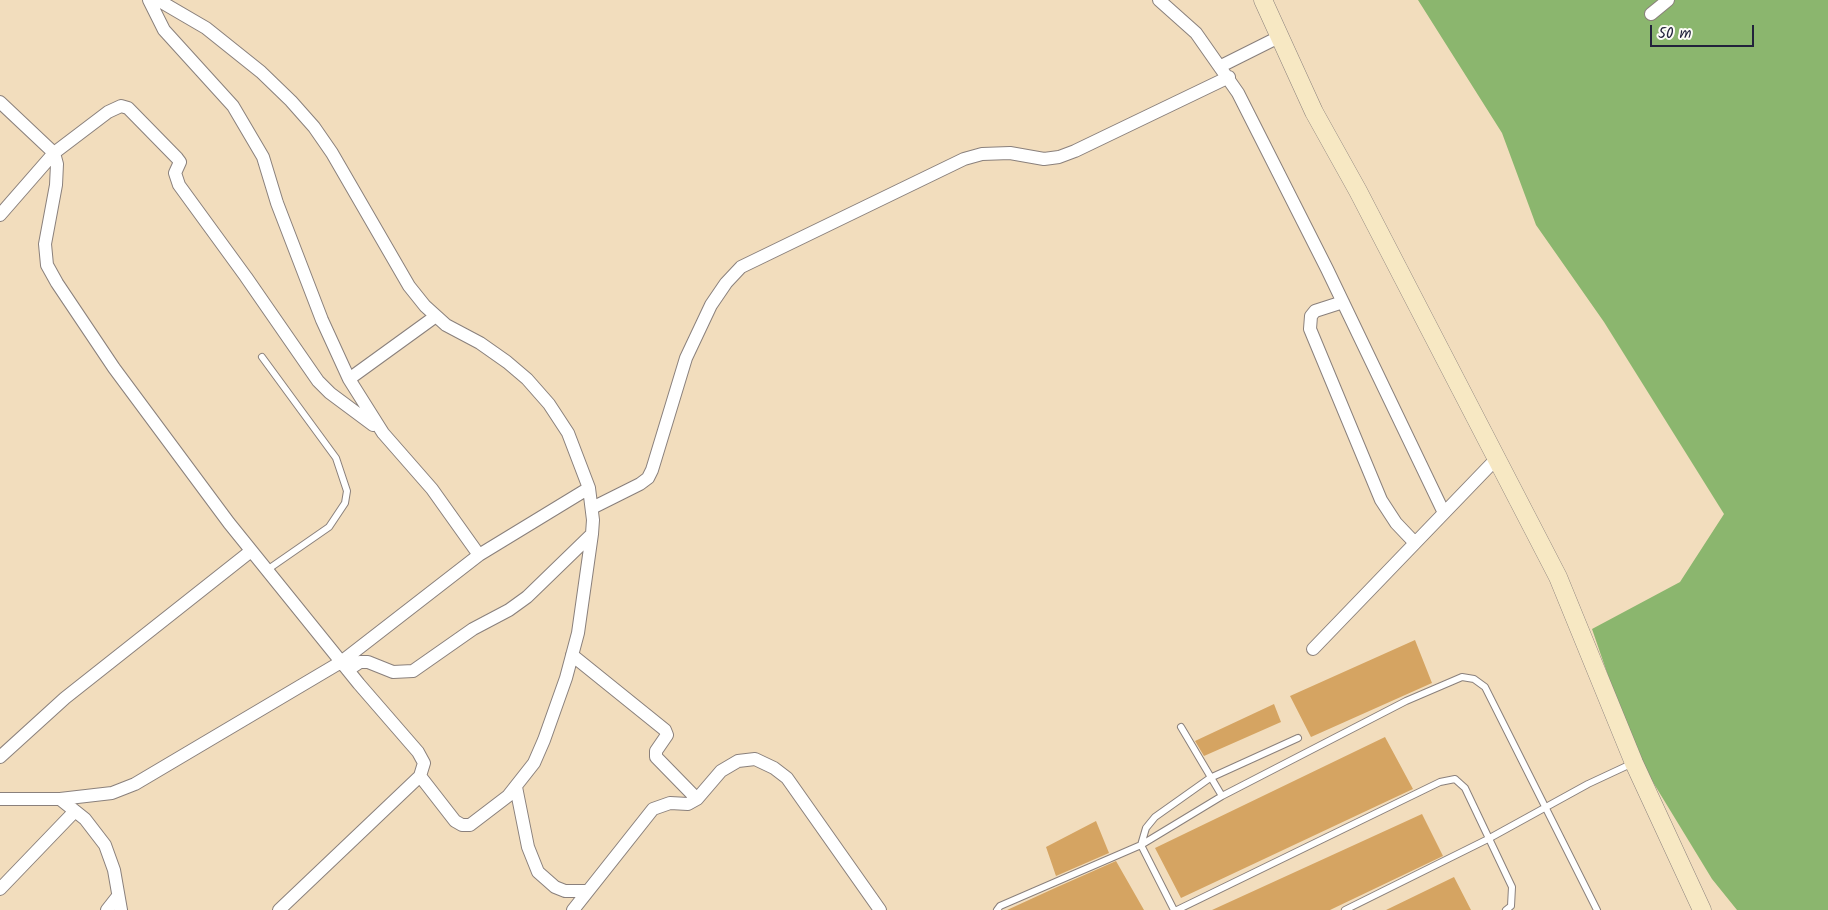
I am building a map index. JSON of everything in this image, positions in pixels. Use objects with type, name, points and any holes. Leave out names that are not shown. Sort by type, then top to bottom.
[{"type":"main road","points":[[1263,0],[1314,112],[1358,191],[1498,457],[1558,577],[1634,763],[1702,910]]},
{"type":"street","points":[[149,0],[164,30],[232,106],[263,157],[277,203],[322,320],[348,379],[383,433],[432,489],[479,555]]},
{"type":"street","points":[[158,0],[206,28],[260,72],[291,101],[314,127],[332,152],[409,286],[425,306],[446,325],[480,343],[527,379],[549,404],[568,433],[589,488],[592,508],[592,534],[583,606],[572,655],[544,740],[534,763],[516,787],[470,825],[462,825],[454,821],[420,776]]},
{"type":"street","points":[[1159,0],[1196,33],[1229,78],[1343,302],[1444,513]]},
{"type":"street","points":[[1651,14],[1668,0]]},
{"type":"street","points":[[1220,66],[1279,38]]},
{"type":"street","points":[[592,508],[640,484],[648,478],[677,384],[696,337],[711,305],[726,283],[741,267],[964,159],[982,154],[1010,153],[1044,158],[1059,157],[1229,78]]},
{"type":"street","points":[[0,102],[54,153],[58,164],[45,244],[47,265],[114,368],[251,551],[344,666],[418,752],[424,763],[420,776],[279,910]]},
{"type":"street","points":[[0,215],[54,153],[108,112],[121,106],[135,113],[180,162],[174,173],[179,184],[318,381],[330,393],[383,433]]},
{"type":"street","points":[[1343,302],[1315,311],[1311,316],[1310,329],[1381,500],[1396,523],[1415,543]]},
{"type":"street","points":[[348,379],[436,316]]},
{"type":"street","points":[[1313,650],[1498,457]]},
{"type":"street","points":[[0,799],[60,799],[112,793],[135,784],[344,666],[479,555],[589,488]]},
{"type":"street","points":[[344,666],[368,662],[393,672],[413,671],[473,629],[509,610],[521,601],[592,534]]},
{"type":"street","points":[[0,757],[65,698],[251,551]]},
{"type":"street","points":[[572,655],[665,730],[667,735],[656,751],[656,757],[697,799]]},
{"type":"street","points":[[573,910],[653,808],[670,803],[688,804],[697,799],[721,771],[738,761],[755,759],[774,768],[787,778],[880,910]]},
{"type":"street","points":[[516,787],[528,847],[538,872],[555,887],[565,891],[588,890]]},
{"type":"street","points":[[60,799],[97,832],[105,845],[114,870],[121,910]]},
{"type":"street","points":[[0,889],[75,812]]},
{"type":"street","points":[[107,910],[118,896]]},
{"type":"lane","points":[[262,357],[336,458],[346,491],[346,503],[329,527],[267,570]]},
{"type":"lane","points":[[997,910],[1000,906],[1141,845],[1222,796],[1357,726],[1462,677],[1474,679],[1485,688],[1597,910]]},
{"type":"lane","points":[[1181,727],[1222,796]]},
{"type":"lane","points":[[1174,910],[1141,845],[1146,828],[1155,817],[1210,778],[1298,738]]},
{"type":"lane","points":[[1345,910],[1488,839],[1544,808],[1634,763]]},
{"type":"lane","points":[[1177,910],[1440,782],[1455,779],[1465,788],[1512,887],[1511,906],[1506,910]]},
{"type":"green space","points":[[1418,0],[1828,0],[1828,910],[1737,910],[1712,879],[1634,751],[1592,629],[1680,582],[1724,514],[1604,322],[1536,225],[1502,133]]},
{"type":"building","points":[[1415,640],[1432,683],[1311,737],[1290,696]]},
{"type":"building","points":[[1274,704],[1281,722],[1204,756],[1195,741]]},
{"type":"building","points":[[1385,737],[1413,789],[1181,898],[1155,848]]},
{"type":"building","points":[[1422,814],[1443,856],[1330,910],[1212,910]]},
{"type":"building","points":[[1096,821],[1109,853],[1056,876],[1046,847]]},
{"type":"building","points":[[1116,861],[1144,910],[1007,910],[1055,888]]},
{"type":"building","points":[[1454,877],[1471,910],[1386,910]]}]
